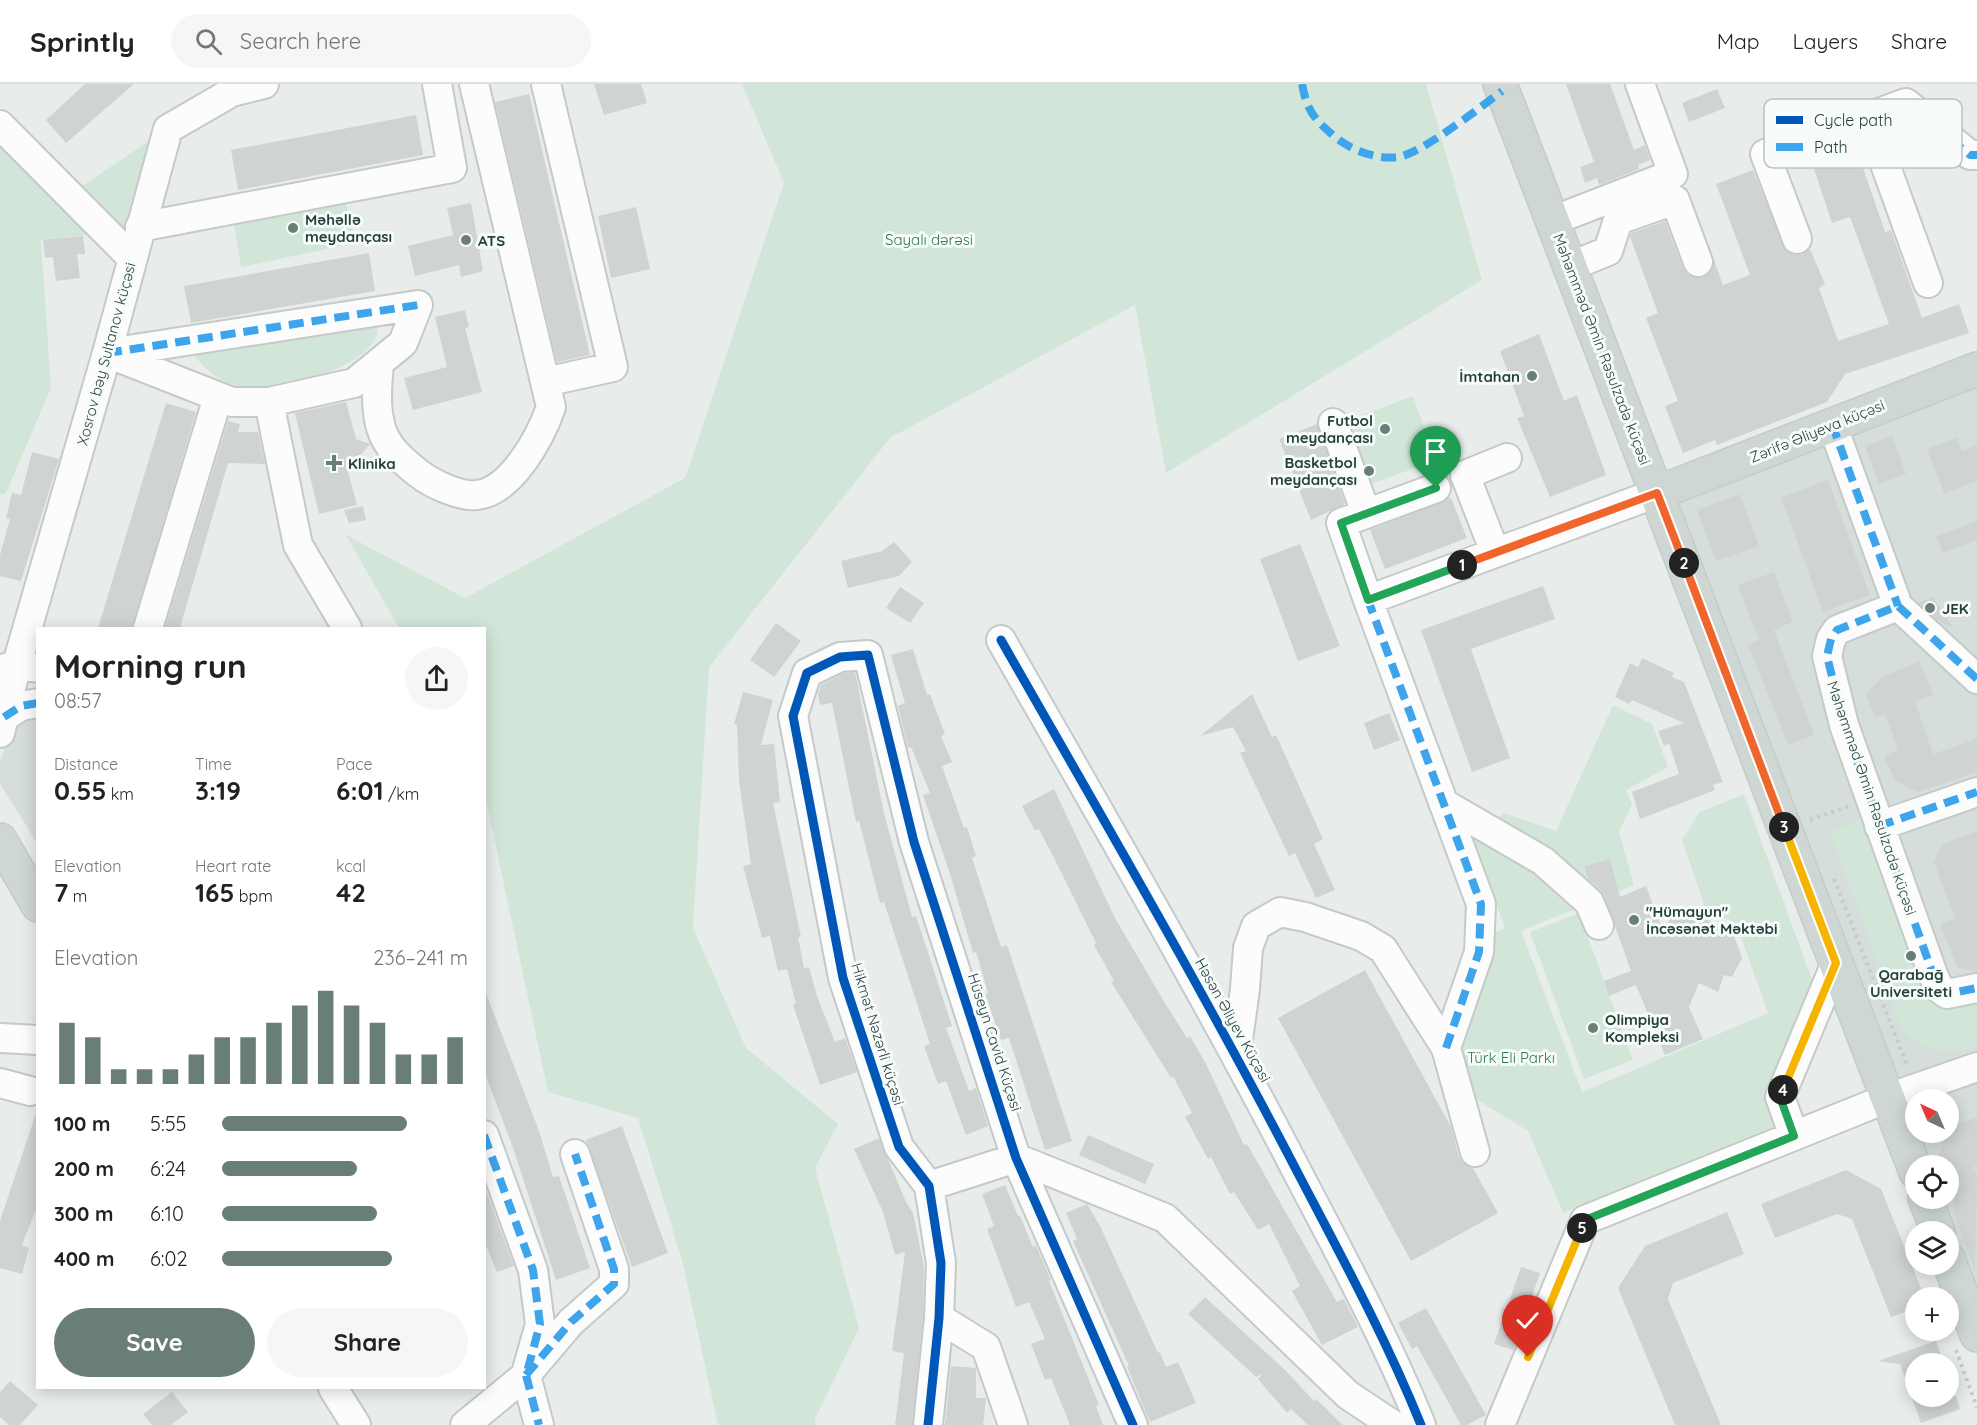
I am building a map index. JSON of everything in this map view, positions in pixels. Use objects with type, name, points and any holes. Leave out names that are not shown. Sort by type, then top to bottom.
[{"type":"main road","name":"Məhəmməd Əmin Rəsulzadə küçəsi","points":[[1500,84],[1910,1155]]},
{"type":"main road","name":"Zərifə Əliyeva küçəsi","points":[[1657,493],[1832,424],[1974,376]]},
{"type":"main road","points":[[0,840],[36,901]]},
{"type":"main road","points":[[1951,1275],[1965,1338]]},
{"type":"street","name":"Xosrov bəy Sultanov küçəsi","points":[[2,725],[168,129],[232,92],[264,84]]},
{"type":"street","points":[[140,227],[452,168],[437,84]]},
{"type":"street","points":[[379,364],[376,399],[381,429],[397,456],[434,485],[477,496],[495,489],[526,458],[543,431],[551,407],[474,84]]},
{"type":"street","points":[[545,382],[614,367],[546,84]]},
{"type":"street","points":[[1552,221],[1673,174],[1640,84]]},
{"type":"street","points":[[0,125],[132,258]]},
{"type":"street","points":[[1962,148],[1970,155],[1977,155]]},
{"type":"street","points":[[1770,168],[1797,239]]},
{"type":"street","points":[[1886,168],[1928,283]]},
{"type":"street","points":[[1569,267],[1608,251],[1618,220],[1674,200],[1698,262]]},
{"type":"street","points":[[418,305],[403,343],[354,383],[269,402],[232,402],[107,353],[418,305]]},
{"type":"street","points":[[148,627],[218,397]]},
{"type":"street","points":[[269,402],[298,545],[346,627]]},
{"type":"street","points":[[1333,423],[1366,513]]},
{"type":"street","points":[[1832,424],[1898,606],[1977,679]]},
{"type":"street","points":[[1495,552],[1465,475],[1507,458]]},
{"type":"street","points":[[1436,488],[1341,523],[1481,904],[1479,952],[1446,1048]]},
{"type":"street","points":[[1368,600],[1657,493]]},
{"type":"street","name":"Məhəmməd Əmin Rəsulzadə küçəsi","points":[[1898,606],[1837,630],[1831,639],[1827,656],[1844,725],[1940,989],[1947,994],[1958,994],[1977,988]]},
{"type":"street","name":"Həsən Əliyev Küçəsi","points":[[1001,640],[1236,1054],[1330,1235],[1406,1388],[1421,1425]]},
{"type":"street","name":"Hüseyn Cavid Küçəsi","points":[[868,655],[914,842],[1016,1158],[1133,1425]]},
{"type":"street","name":"Hikmət Nəzərli küçəsi","points":[[868,655],[840,657],[807,673],[793,716],[843,978],[899,1147],[929,1186],[941,1263],[939,1318],[928,1425]]},
{"type":"street","points":[[2,725],[21,706],[36,703]]},
{"type":"street","points":[[1879,826],[1977,792]]},
{"type":"street","points":[[1443,803],[1543,861],[1589,902],[1599,925]]},
{"type":"street","points":[[1236,1054],[1248,948],[1256,926],[1280,912],[1305,917],[1361,936],[1383,950],[1446,1048],[1476,1152]]},
{"type":"street","points":[[1794,1136],[1780,1097],[1836,963]]},
{"type":"street","points":[[0,1038],[36,1040]]},
{"type":"street","points":[[1500,1425],[1585,1220],[1888,1098],[1977,1067]]},
{"type":"street","points":[[0,1083],[30,1091]]},
{"type":"street","points":[[486,1141],[533,1270],[540,1324],[526,1375],[539,1425]]},
{"type":"street","points":[[465,1425],[526,1375],[571,1322],[614,1284],[614,1269],[575,1154]]},
{"type":"street","points":[[929,1186],[1016,1158],[1165,1218],[1348,1395],[1393,1425]]},
{"type":"street","points":[[939,1318],[986,1347],[1013,1425]]},
{"type":"street","points":[[334,1389],[356,1425]]},
{"type":"path","points":[[1810,820],[1870,799]]},
{"type":"path","points":[[1965,1338],[1977,1408]]},
{"type":"shaded area","name":"Qarabağ Universiteti","points":[[1977,384],[1977,1304],[1959,1257],[1959,1221],[1945,1221],[1941,1209],[1959,1209],[1959,1155],[1921,1155],[1917,1143],[1959,1143],[1959,1089],[1905,1089],[1905,1112],[1674,503]]},
{"type":"shaded area","points":[[36,706],[36,841],[0,784],[0,761],[16,720]]},
{"type":"green space","name":"Sayalı dərəsi","points":[[742,84],[1426,84],[1482,280],[1166,473],[1135,305],[890,438],[709,667],[693,928],[746,1048],[838,1124],[815,1168],[859,1328],[815,1419],[815,1425],[718,1425],[682,1260],[638,1118],[548,1092],[486,800],[486,627],[398,627],[346,535],[465,598],[685,478],[784,183]]},
{"type":"green space","points":[[0,123],[65,198],[156,136],[139,204],[124,231],[41,240],[51,388],[6,493],[0,495]]},
{"type":"green space","name":"Məhəllə meydançası","points":[[343,191],[355,243],[241,267],[232,213]]},
{"type":"green space","points":[[378,321],[375,339],[367,350],[354,360],[318,376],[280,386],[250,388],[231,384],[215,376],[201,364],[190,349]]},
{"type":"green space","name":"Futbol meydançası","points":[[1413,396],[1427,436],[1413,441],[1422,465],[1367,486],[1343,422]]},
{"type":"green space","name":"Türk Eli Parkı","points":[[1613,705],[1652,724],[1668,767],[1626,790],[1632,805],[1619,832],[1634,885],[1521,931],[1582,1092],[1768,1013],[1736,923],[1706,910],[1682,840],[1700,812],[1744,794],[1818,996],[1781,1123],[1563,1213],[1528,1131],[1456,1087],[1459,1023],[1487,936],[1505,928],[1498,909],[1477,879],[1468,833],[1477,831],[1504,813],[1556,831]]},
{"type":"green space","points":[[1864,819],[1945,1007],[1957,1007],[1977,1001],[1977,1046],[1956,1051],[1935,1050],[1916,1042],[1901,1027],[1830,831]]},
{"type":"green space","name":"Olimpiya Kompleksi","points":[[1579,913],[1633,1060],[1584,1079],[1530,932]]},
{"type":"building","points":[[85,84],[134,84],[66,143],[46,120]]},
{"type":"building","points":[[594,84],[641,84],[647,103],[604,115]]},
{"type":"building","points":[[1566,84],[1610,84],[1634,150],[1645,145],[1650,160],[1638,165],[1639,169],[1599,185],[1597,178],[1585,183],[1580,167],[1594,162]]},
{"type":"building","points":[[1717,89],[1725,108],[1689,122],[1682,103]]},
{"type":"building","points":[[529,94],[590,355],[557,362],[495,102]]},
{"type":"building","points":[[416,115],[423,155],[238,190],[231,150]]},
{"type":"building","points":[[1814,168],[1863,168],[1885,232],[1891,230],[1922,318],[1959,304],[1969,333],[1845,374],[1827,402],[1717,445],[1715,440],[1683,453],[1665,406],[1678,401],[1646,318],[1658,313],[1630,237],[1631,233],[1665,221],[1683,268],[1688,275],[1696,278],[1704,277],[1711,272],[1714,260],[1723,285],[1750,275],[1716,184],[1753,170],[1786,251],[1794,255],[1802,255],[1810,249],[1825,284],[1819,288],[1838,341],[1889,324],[1850,217],[1832,223]]},
{"type":"building","points":[[471,203],[483,271],[461,277],[459,265],[415,276],[408,246],[453,235],[447,208]]},
{"type":"building","points":[[636,207],[650,269],[611,278],[598,216]]},
{"type":"building","points":[[83,236],[85,254],[77,254],[80,278],[56,281],[53,257],[45,258],[43,240]]},
{"type":"building","points":[[369,253],[375,291],[191,323],[184,286]]},
{"type":"building","points":[[465,310],[469,327],[465,328],[482,392],[413,410],[404,378],[447,367],[435,317]]},
{"type":"building","points":[[1539,334],[1564,401],[1577,395],[1606,475],[1550,497],[1517,418],[1524,416],[1500,351]]},
{"type":"building","name":"Klinika","points":[[346,402],[356,439],[370,444],[360,456],[363,469],[348,472],[357,505],[319,514],[295,413]]},
{"type":"building","points":[[166,403],[196,412],[132,627],[98,627]]},
{"type":"building","points":[[228,421],[240,424],[238,432],[258,432],[265,464],[228,463],[180,627],[165,627]]},
{"type":"building","points":[[1317,424],[1345,504],[1311,520],[1279,439]]},
{"type":"building","points":[[1892,436],[1906,474],[1879,484],[1865,446]]},
{"type":"building","points":[[1957,438],[1962,451],[1977,445],[1977,481],[1944,493],[1927,449]]},
{"type":"building","points":[[32,452],[59,459],[21,581],[0,576],[0,555],[10,519],[6,518],[12,493],[21,495]]},
{"type":"building","points":[[1828,480],[1870,595],[1823,612],[1781,497]]},
{"type":"building","points":[[1740,494],[1759,546],[1716,561],[1697,510]]},
{"type":"building","points":[[1451,498],[1467,538],[1385,569],[1370,530]]},
{"type":"building","points":[[363,506],[366,520],[349,523],[344,510]]},
{"type":"building","points":[[1977,521],[1977,540],[1943,553],[1936,536]]},
{"type":"building","points":[[894,542],[912,562],[899,576],[848,588],[841,561],[882,551]]},
{"type":"building","points":[[1300,544],[1340,646],[1298,661],[1260,559]]},
{"type":"building","points":[[1774,572],[1793,622],[1774,630],[1814,735],[1788,745],[1748,645],[1759,640],[1738,585]]},
{"type":"building","points":[[1543,586],[1555,619],[1471,649],[1510,758],[1472,772],[1421,630]]},
{"type":"building","points":[[900,587],[924,603],[910,623],[886,608]]},
{"type":"building","name":"JEK","points":[[1933,597],[1953,628],[1937,620],[1918,602]]},
{"type":"building","points":[[776,623],[801,641],[774,677],[750,660]]},
{"type":"building","points":[[913,649],[927,695],[930,694],[945,734],[941,736],[952,762],[942,766],[964,828],[967,827],[976,856],[972,858],[1001,947],[1007,945],[1072,1141],[1045,1150],[1009,1038],[1001,1040],[985,994],[988,993],[976,952],[973,953],[950,874],[923,795],[930,793],[911,747],[908,748],[907,745],[898,706],[905,703],[891,655]]},
{"type":"building","points":[[1642,658],[1674,673],[1672,677],[1684,682],[1723,782],[1713,785],[1715,790],[1640,819],[1632,792],[1679,774],[1669,743],[1664,746],[1658,731],[1684,723],[1632,700],[1629,704],[1615,697],[1630,663],[1638,667]]},
{"type":"building","points":[[1919,661],[1933,695],[1915,702],[1933,754],[1977,739],[1977,772],[1918,792],[1895,781],[1884,756],[1898,750],[1885,714],[1875,718],[1866,694],[1882,677]]},
{"type":"building","points":[[855,672],[884,813],[912,917],[916,916],[952,1026],[946,1028],[969,1091],[976,1088],[988,1126],[966,1135],[946,1081],[938,1084],[924,1046],[930,1044],[884,902],[880,903],[859,821],[856,822],[832,703],[820,705],[818,694],[821,685],[844,673]]},
{"type":"building","points":[[743,692],[773,700],[761,745],[774,744],[780,802],[773,803],[801,937],[798,937],[804,968],[809,967],[817,996],[835,1042],[845,1038],[857,1072],[820,1085],[793,1005],[796,1004],[787,969],[778,971],[770,936],[762,938],[743,866],[751,864],[739,781],[737,725],[734,724]]},
{"type":"building","points":[[1252,694],[1272,737],[1276,735],[1323,839],[1314,844],[1335,890],[1316,898],[1295,853],[1289,856],[1240,753],[1246,751],[1233,727],[1200,736]]},
{"type":"building","points":[[1389,713],[1400,740],[1374,750],[1364,723]]},
{"type":"building","points":[[1054,789],[1115,918],[1187,1038],[1190,1036],[1206,1064],[1244,1145],[1247,1144],[1337,1302],[1344,1299],[1358,1327],[1322,1345],[1292,1291],[1300,1286],[1269,1224],[1258,1230],[1234,1192],[1230,1194],[1211,1157],[1208,1159],[1185,1117],[1192,1113],[1173,1076],[1171,1078],[1111,982],[1114,981],[1094,945],[1096,943],[1058,866],[1039,829],[1035,831],[1022,806]]},
{"type":"building","points":[[1977,831],[1977,972],[1957,967],[1940,924],[1955,919],[1934,862],[1942,844]]},
{"type":"building","points":[[1610,859],[1620,897],[1646,886],[1664,934],[1674,906],[1732,930],[1742,958],[1732,977],[1724,975],[1718,992],[1699,983],[1689,1007],[1703,1039],[1665,1055],[1636,985],[1609,996],[1604,981],[1631,971],[1604,895],[1597,885],[1588,879],[1585,866]]},
{"type":"building","points":[[1365,970],[1451,1127],[1459,1157],[1464,1164],[1473,1168],[1498,1213],[1411,1261],[1278,1018]]},
{"type":"building","points":[[486,993],[539,1131],[553,1177],[559,1176],[590,1268],[556,1280],[512,1145],[486,1076]]},
{"type":"building","points":[[36,1116],[36,1209],[22,1245],[29,1248],[22,1274],[0,1268],[0,1221]]},
{"type":"building","points":[[1977,1117],[1977,1162],[1974,1168],[1977,1175],[1975,1272],[1959,1227],[1959,1221],[1957,1221],[1954,1213],[1954,1209],[1959,1209],[1959,1155],[1939,1155],[1943,1143],[1959,1143],[1959,1124]]},
{"type":"building","points":[[622,1126],[668,1253],[632,1267],[586,1140]]},
{"type":"building","points":[[1088,1135],[1154,1164],[1145,1184],[1079,1155]]},
{"type":"building","points":[[879,1138],[906,1202],[913,1213],[924,1267],[923,1317],[912,1425],[895,1425],[904,1353],[892,1351],[905,1252],[895,1255],[883,1212],[854,1149]]},
{"type":"building","points":[[1846,1170],[1881,1189],[1905,1248],[1905,1275],[1916,1275],[1921,1287],[1905,1287],[1905,1312],[1891,1317],[1852,1219],[1837,1214],[1775,1238],[1761,1204]]},
{"type":"building","points":[[1005,1185],[1033,1247],[1036,1246],[1051,1280],[1049,1281],[1099,1405],[1096,1406],[1103,1425],[1070,1425],[1051,1378],[1045,1380],[1031,1344],[1045,1339],[1029,1302],[1016,1307],[987,1229],[994,1226],[982,1194]]},
{"type":"building","points":[[486,1190],[514,1266],[497,1272],[486,1246]]},
{"type":"building","points":[[1087,1204],[1101,1228],[1158,1353],[1160,1352],[1166,1367],[1178,1362],[1196,1403],[1150,1422],[1127,1367],[1129,1366],[1073,1241],[1077,1239],[1066,1213]]},
{"type":"building","points":[[1727,1212],[1744,1254],[1673,1283],[1668,1299],[1721,1425],[1675,1425],[1618,1288],[1645,1246]]},
{"type":"building","points":[[1521,1267],[1540,1273],[1513,1350],[1494,1344]]},
{"type":"building","points":[[1205,1297],[1284,1369],[1314,1401],[1316,1399],[1343,1425],[1308,1425],[1291,1409],[1287,1413],[1258,1379],[1263,1374],[1256,1377],[1188,1314]]},
{"type":"building","points":[[1426,1308],[1486,1415],[1467,1425],[1461,1425],[1417,1346],[1412,1349],[1398,1323]]},
{"type":"building","points":[[1936,1341],[1940,1353],[1905,1353],[1905,1378],[1900,1364],[1878,1361]]},
{"type":"building","points":[[951,1366],[976,1368],[976,1398],[986,1398],[983,1425],[945,1425]]},
{"type":"building","points":[[10,1381],[38,1405],[20,1425],[9,1425],[0,1417],[0,1392]]},
{"type":"building","points":[[172,1392],[188,1412],[171,1425],[152,1425],[143,1414]]},
{"type":"building","points":[[1959,1406],[1960,1409],[1921,1423],[1915,1407]]},
{"type":"marked path","points":[[1302,84],[1312,114],[1334,136],[1364,153],[1390,158],[1421,148],[1502,91]]},
{"type":"marked path","points":[[1962,148],[1970,155],[1977,155]]},
{"type":"marked path","points":[[107,353],[418,305]]},
{"type":"marked path","points":[[1832,424],[1898,606]]},
{"type":"marked path","points":[[1446,1048],[1479,952],[1481,904],[1368,600],[1657,493]]},
{"type":"marked path","points":[[1977,679],[1898,606],[1837,630],[1831,639],[1827,656],[1844,725],[1934,977],[1940,989],[1947,994],[1977,988]]},
{"type":"marked path","points":[[4,717],[21,706],[36,703]]},
{"type":"marked path","points":[[1879,826],[1977,792]]},
{"type":"marked path","points":[[486,1141],[533,1270],[540,1324],[527,1372]]},
{"type":"marked path","points":[[526,1375],[571,1322],[614,1284],[614,1269],[575,1154]]},
{"type":"marked path","points":[[526,1375],[539,1425]]},
{"type":"cycle path","points":[[1001,640],[1266,1112],[1364,1302],[1421,1425]]},
{"type":"cycle path","points":[[928,1425],[939,1318],[941,1263],[929,1186],[899,1147],[843,978],[793,716],[807,673],[840,657],[868,655],[914,842],[1016,1158],[1133,1425]]},
{"type":"place","name":"Məhəllə meydançası","points":[[293,228]]},
{"type":"place","name":"ATS","points":[[466,240]]},
{"type":"place","name":"İmtahan","points":[[1532,376]]},
{"type":"place","name":"Futbol meydançası","points":[[1385,429]]},
{"type":"place","name":"Klinika","points":[[334,463]]},
{"type":"place","name":"Basketbol meydançası","points":[[1369,471]]},
{"type":"place","name":"JEK","points":[[1930,608]]},
{"type":"place","name":"\"Hümayun\" İncəsənət Məktəbi","points":[[1634,920]]},
{"type":"place","name":"Qarabağ Universiteti","points":[[1911,956]]},
{"type":"place","name":"Olimpiya Kompleksi","points":[[1593,1028]]},
{"type":"route","points":[[1436,488],[1341,523],[1368,600],[1657,493],[1836,963],[1780,1097],[1794,1136],[1585,1220],[1528,1357]]}]
